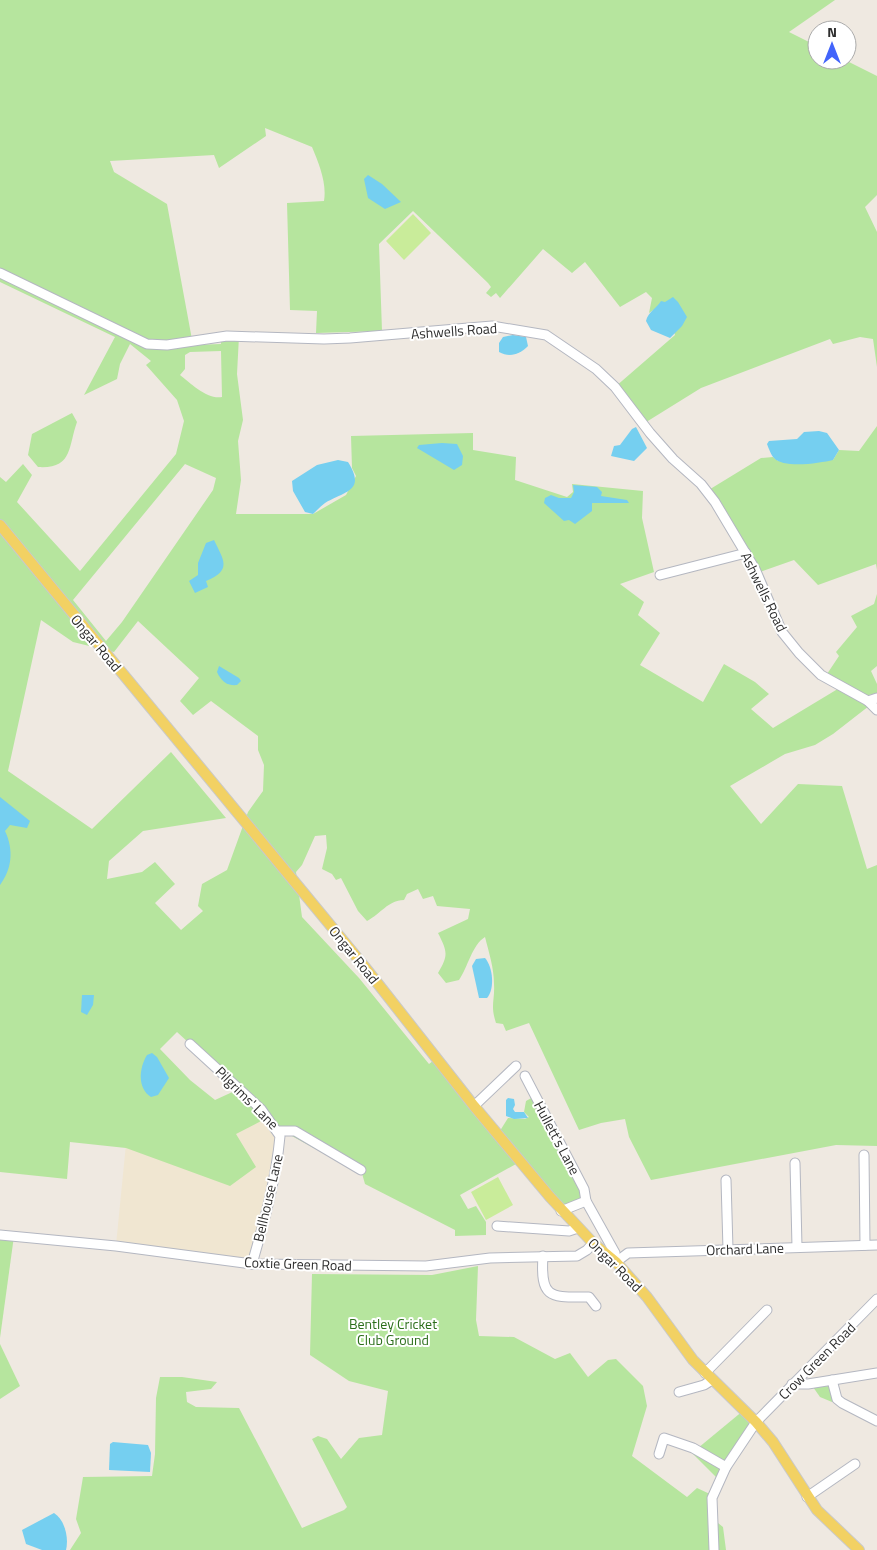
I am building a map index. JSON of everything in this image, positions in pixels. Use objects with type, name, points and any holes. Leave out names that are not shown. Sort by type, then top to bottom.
[{"type":"main road","name":"Ongar Road","points":[[0,526],[364,966],[474,1106],[561,1210],[592,1243],[616,1262],[653,1304],[681,1344],[709,1377],[756,1422],[773,1442],[807,1497],[830,1524],[860,1550]]},
{"type":"street","name":"Ashwells Road","points":[[0,273],[147,344],[167,345],[227,336],[341,338],[492,326],[546,335],[596,369],[615,387],[650,433],[673,459],[701,484],[715,502],[746,553],[755,569],[782,632],[799,653],[821,675],[873,700],[877,710]]},
{"type":"street","points":[[660,575],[746,553]]},
{"type":"street","name":"Pilgrims' Lane","points":[[190,1044],[261,1109],[278,1131],[295,1131],[361,1170]]},
{"type":"street","points":[[474,1106],[516,1066]]},
{"type":"street","name":"Hullett's Lane","points":[[525,1076],[584,1189],[586,1201],[615,1253],[616,1262]]},
{"type":"street","name":"Bellhouse Lane","points":[[252,1264],[278,1161],[280,1136],[278,1131]]},
{"type":"street","points":[[864,1155],[865,1245]]},
{"type":"street","points":[[795,1163],[797,1247]]},
{"type":"street","points":[[726,1180],[728,1249]]},
{"type":"street","points":[[561,1210],[586,1201]]},
{"type":"street","points":[[531,1219],[540,1228]]},
{"type":"street","points":[[497,1226],[568,1231],[578,1228]]},
{"type":"street","name":"Coxtie Green Road","points":[[0,1235],[116,1246],[252,1264],[426,1266],[465,1260],[577,1256],[587,1250],[592,1243]]},
{"type":"street","name":"Orchard Lane","points":[[616,1262],[628,1253],[877,1245]]},
{"type":"street","points":[[542,1256],[541,1275],[547,1289],[554,1295],[563,1298],[589,1298],[596,1306]]},
{"type":"street","name":"Crow Green Road","points":[[714,1550],[712,1498],[726,1467],[756,1422],[767,1414],[792,1384],[877,1299]]},
{"type":"street","points":[[679,1392],[704,1385],[767,1310]]},
{"type":"street","points":[[792,1384],[877,1373]]},
{"type":"street","points":[[832,1380],[837,1399],[877,1421]]},
{"type":"street","points":[[659,1454],[664,1438],[693,1448],[726,1467]]},
{"type":"street","points":[[807,1497],[855,1464]]},
{"type":"shaded area","points":[[136,1043],[215,1100],[263,1120],[275,1137],[277,1153],[249,1259],[116,1245]]},
{"type":"green space","points":[[0,0],[835,0],[789,32],[807,41],[807,70],[857,70],[857,66],[877,76],[877,195],[865,207],[877,232],[877,367],[873,339],[860,337],[833,344],[830,339],[701,388],[643,424],[615,387],[675,335],[665,302],[649,313],[652,298],[646,292],[620,307],[585,262],[572,273],[543,249],[500,298],[496,293],[491,297],[486,293],[491,287],[488,283],[413,211],[379,244],[382,331],[316,333],[317,311],[290,310],[287,203],[324,201],[323,180],[312,147],[265,128],[266,136],[219,168],[214,155],[110,161],[114,172],[167,204],[193,345],[221,344],[220,336],[239,336],[237,374],[243,420],[238,441],[241,480],[236,514],[313,514],[346,495],[356,476],[352,468],[351,436],[473,433],[473,450],[516,457],[515,480],[567,497],[573,492],[572,484],[643,491],[642,518],[654,572],[620,584],[644,602],[638,615],[660,633],[640,665],[703,702],[724,664],[755,682],[769,694],[751,709],[773,728],[841,687],[825,677],[839,656],[836,652],[857,627],[851,616],[874,604],[877,594],[877,666],[871,671],[877,684],[877,693],[865,696],[869,706],[833,734],[815,745],[785,754],[730,786],[761,824],[798,784],[842,786],[867,869],[877,865],[877,1146],[836,1145],[651,1180],[629,1137],[625,1119],[601,1123],[579,1130],[529,1023],[506,1031],[503,1024],[496,1023],[493,1007],[493,972],[485,937],[473,951],[459,980],[446,983],[438,973],[446,953],[438,933],[468,919],[470,909],[437,906],[433,896],[423,899],[418,889],[407,894],[404,900],[389,905],[367,921],[358,911],[341,878],[336,880],[332,874],[322,869],[327,848],[326,835],[315,836],[302,865],[296,872],[302,917],[359,978],[429,1064],[437,1058],[498,1134],[508,1118],[525,1119],[529,1117],[524,1112],[526,1101],[535,1096],[586,1201],[561,1211],[516,1164],[460,1195],[468,1209],[476,1206],[486,1222],[486,1235],[455,1236],[455,1230],[365,1184],[361,1170],[354,1170],[290,1135],[272,1133],[263,1120],[236,1134],[256,1167],[230,1186],[126,1148],[70,1142],[67,1179],[0,1172],[0,477],[6,482],[23,464],[32,475],[17,502],[80,571],[176,454],[184,421],[177,400],[146,365],[151,361],[130,344],[120,364],[117,379],[84,395],[115,337],[0,282]],"holes":[[[221,351],[222,397],[211,396],[205,393],[180,375],[185,369],[185,355],[190,352]],[[185,464],[216,478],[213,490],[122,622],[106,641],[73,600]],[[41,620],[73,642],[114,652],[138,621],[199,678],[180,701],[193,715],[211,701],[258,736],[258,750],[264,765],[263,791],[248,812],[227,870],[202,884],[198,906],[203,911],[181,930],[155,903],[175,884],[155,862],[142,872],[107,879],[109,861],[143,831],[226,818],[171,752],[92,829],[8,771]],[[177,1032],[239,1089],[215,1100],[190,1080],[160,1049]]]},
{"type":"green space","points":[[413,214],[431,233],[404,260],[386,241]]},
{"type":"green space","points":[[72,413],[77,422],[67,455],[58,464],[49,467],[38,467],[28,455],[32,434]]},
{"type":"green space","points":[[877,426],[877,570],[876,564],[818,585],[794,560],[757,573],[707,491],[761,458],[773,457],[778,461],[833,460],[839,450],[859,451]]},
{"type":"green space","points":[[498,1177],[513,1205],[486,1220],[471,1192]]},
{"type":"green space","points":[[0,1235],[14,1236],[0,1338]]},
{"type":"green space","name":"Bentley Cricket Club Ground","points":[[478,1266],[476,1320],[479,1336],[514,1337],[555,1359],[570,1353],[588,1377],[608,1360],[616,1359],[643,1386],[647,1406],[632,1456],[687,1497],[697,1488],[712,1495],[713,1519],[723,1527],[726,1550],[70,1550],[81,1533],[76,1519],[83,1477],[152,1476],[155,1454],[156,1398],[160,1377],[182,1377],[217,1382],[211,1389],[186,1392],[187,1402],[196,1407],[239,1408],[302,1528],[344,1510],[347,1507],[312,1439],[318,1436],[327,1439],[341,1459],[359,1438],[382,1435],[388,1391],[349,1381],[310,1355],[312,1274],[432,1275]]},
{"type":"green space","points":[[0,1344],[20,1386],[0,1399]]},
{"type":"green space","points":[[829,1386],[835,1399],[832,1402],[820,1397],[813,1387]]},
{"type":"green space","points":[[744,1410],[756,1422],[719,1480],[692,1453]]},
{"type":"water","points":[[368,175],[382,184],[401,202],[385,209],[368,198],[364,179]]},
{"type":"water","points":[[673,297],[687,317],[682,326],[670,338],[651,330],[646,321],[661,301],[665,302]]},
{"type":"water","points":[[513,335],[526,337],[528,346],[515,354],[507,355],[499,352],[499,343],[503,337]]},
{"type":"water","points":[[636,427],[647,448],[634,461],[611,456],[614,446],[620,445],[632,429]]},
{"type":"water","points":[[819,431],[827,433],[839,450],[833,460],[802,464],[786,463],[774,458],[767,444],[769,441],[797,439],[804,432]]},
{"type":"water","points":[[457,444],[463,456],[462,465],[454,470],[417,448],[419,445]]},
{"type":"water","points":[[338,460],[348,462],[355,479],[354,485],[351,489],[325,503],[313,514],[305,512],[293,491],[292,481],[317,465]]},
{"type":"water","points":[[573,485],[597,487],[602,492],[601,496],[627,500],[629,503],[592,503],[592,511],[575,524],[569,520],[564,521],[544,503],[545,498],[551,495],[559,498],[571,498],[574,492]]},
{"type":"water","points":[[214,540],[223,559],[223,569],[220,573],[206,581],[208,587],[195,593],[189,581],[198,575],[198,563],[206,543]]},
{"type":"water","points":[[219,666],[241,681],[237,685],[230,685],[225,682],[217,672]]},
{"type":"water","points":[[0,797],[30,821],[27,828],[10,825],[5,831],[11,852],[7,872],[0,885]]},
{"type":"water","points":[[485,958],[490,967],[492,984],[487,998],[479,998],[472,966],[476,959]]},
{"type":"water","points":[[82,995],[94,995],[93,1005],[87,1015],[81,1012]]},
{"type":"water","points":[[152,1053],[157,1057],[169,1078],[158,1095],[151,1097],[146,1093],[141,1083],[141,1072],[144,1060],[147,1055]]},
{"type":"water","points":[[508,1098],[514,1099],[515,1105],[513,1109],[515,1112],[524,1112],[528,1118],[514,1119],[506,1116],[506,1100]]},
{"type":"water","points":[[113,1442],[148,1445],[151,1453],[150,1472],[109,1470],[110,1444]]},
{"type":"water","points":[[54,1513],[61,1520],[65,1530],[66,1550],[42,1550],[26,1544],[22,1530]]}]
